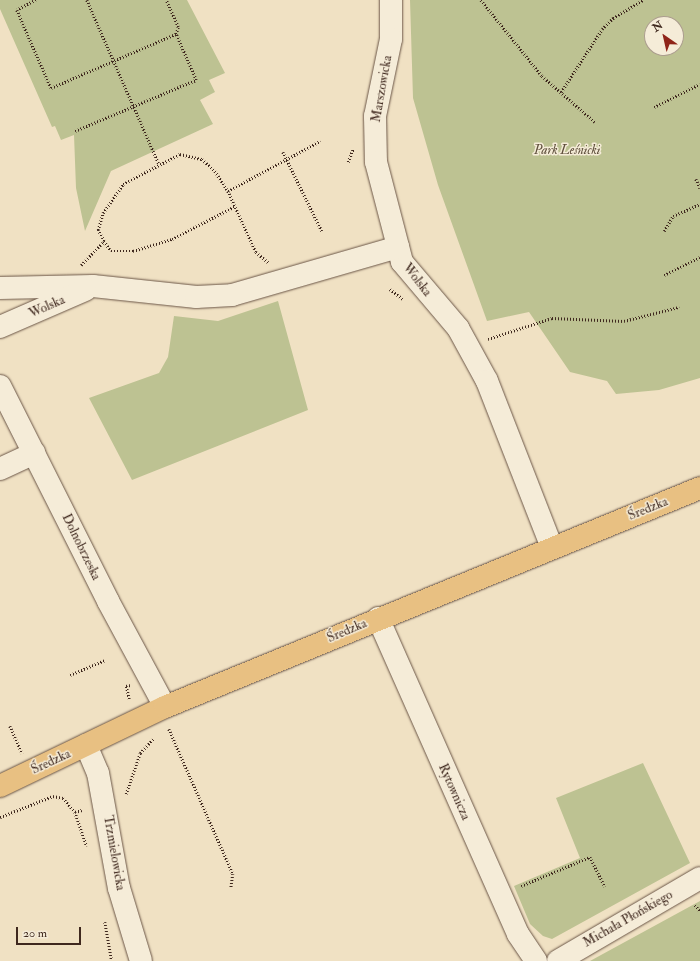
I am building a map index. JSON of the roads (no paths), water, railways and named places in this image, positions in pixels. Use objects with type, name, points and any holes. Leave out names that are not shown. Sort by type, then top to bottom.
[{"type":"main road","name":"Średzka","points":[[0,786],[86,745],[167,717],[378,618],[700,488]]},
{"type":"street","name":"Marszowicka","points":[[391,0],[391,38],[375,116],[376,162],[398,247]]},
{"type":"street","name":"Wolska","points":[[0,288],[93,286],[196,297],[232,295],[398,247],[402,262],[458,328],[487,381],[552,548]]},
{"type":"street","name":"Wolska","points":[[0,327],[93,286]]},
{"type":"street","name":"Dolnobrzeska","points":[[0,386],[167,717]]},
{"type":"street","points":[[0,469],[34,453]]},
{"type":"street","name":"Rytownicza","points":[[378,618],[518,934],[536,961]]},
{"type":"street","name":"Trzmielowicka","points":[[86,745],[98,773],[119,888],[141,961]]},
{"type":"street","name":"Michała Płońskiego","points":[[558,961],[700,878]]},
{"type":"park label","name":"Park Leśnicki","points":[[567,150]]}]
